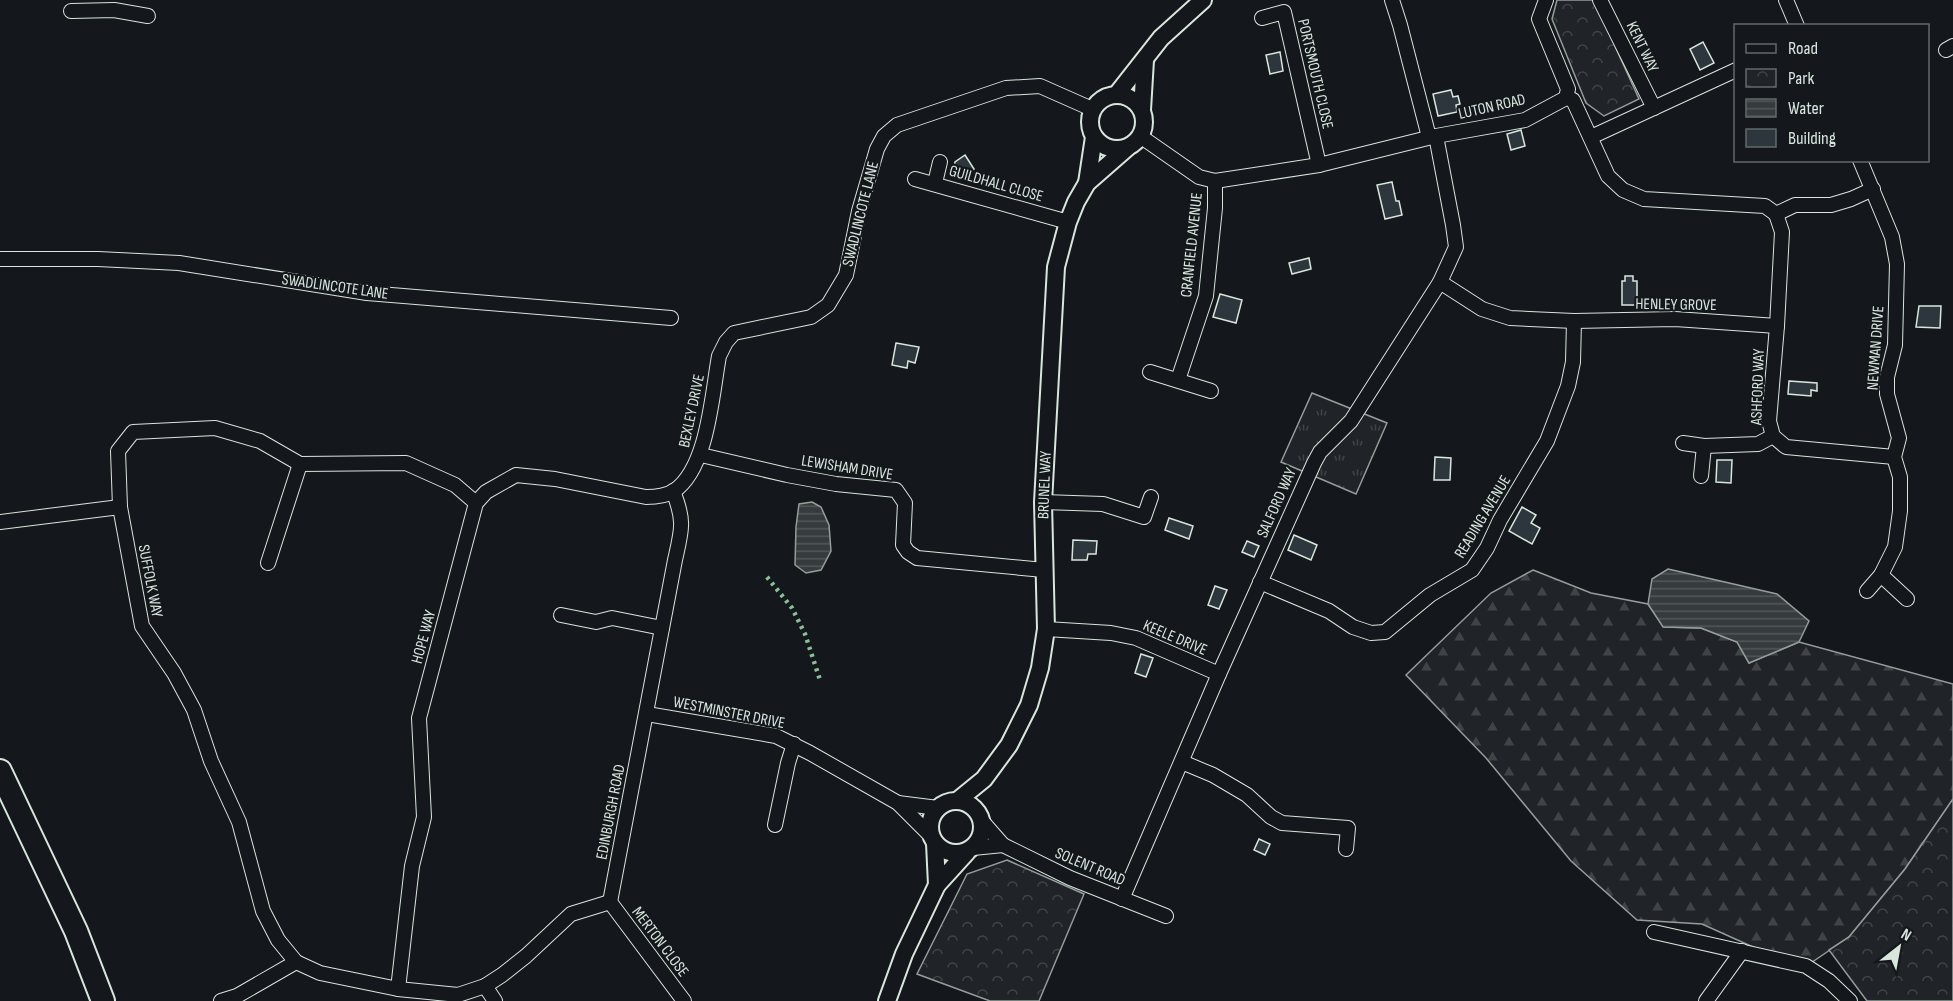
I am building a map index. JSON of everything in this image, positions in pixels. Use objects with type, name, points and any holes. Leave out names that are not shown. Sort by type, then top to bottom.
[{"type":"highway","points":[[0,771],[76,931],[96,998]]},
{"type":"street","points":[[1145,60],[1142,110],[1144,126],[1140,136],[1127,148],[1111,149],[1101,145],[1094,137],[1089,122],[1092,109],[1100,99],[1118,94],[1161,38],[1203,0]]},
{"type":"street","name":"SALFORD WAY","points":[[1122,899],[1314,463],[1320,452],[1352,421],[1440,282],[1456,247],[1454,225],[1432,136],[1392,0]]},
{"type":"street","name":"KENT WAY","points":[[1600,0],[1654,108]]},
{"type":"street","points":[[1786,0],[1796,24]]},
{"type":"street","points":[[1544,1],[1539,19],[1568,89],[1566,98],[1573,100],[1608,176],[1623,190],[1644,199],[1765,206],[1776,214],[1795,205],[1831,205],[1851,200],[1873,189]]},
{"type":"street","points":[[71,11],[114,5],[148,16]]},
{"type":"street","name":"PORTSMOUTH CLOSE","points":[[1262,18],[1284,12],[1319,165]]},
{"type":"street","points":[[1591,137],[1734,71]]},
{"type":"street","name":"SWADLINCOTE LANE","points":[[734,333],[811,317],[828,304],[846,275],[859,211],[878,149],[884,136],[897,125],[1006,88],[1040,86],[1092,109]]},
{"type":"street","points":[[1118,94],[1133,100],[1142,110]]},
{"type":"street","name":"LUTON ROAD","points":[[1215,181],[1319,165],[1432,136],[1525,120],[1566,98]]},
{"type":"street","points":[[1140,136],[1199,177],[1215,181]]},
{"type":"street","name":"BRUNEL WAY","points":[[1087,183],[1094,137]]},
{"type":"street","name":"BRUNEL WAY","points":[[957,801],[984,779],[1009,745],[1029,705],[1040,668],[1046,629],[1043,502],[1056,267],[1068,222],[1087,183],[1127,148]]},
{"type":"street","points":[[935,183],[940,162]]},
{"type":"street","name":"NEWMAN DRIVE","points":[[1861,162],[1892,237],[1897,264],[1895,345],[1887,376],[1887,394],[1899,438],[1894,457],[1900,477],[1900,511],[1895,547],[1881,575],[1867,591]]},
{"type":"street","name":"GUILDHALL CLOSE","points":[[915,179],[1068,222]]},
{"type":"street","name":"CRANFIELD AVENUE","points":[[1178,380],[1206,296],[1215,208],[1215,181]]},
{"type":"street","name":"ASHFORD WAY","points":[[1776,214],[1782,232],[1769,421],[1773,436],[1786,447],[1894,457]]},
{"type":"street","name":"SWADLINCOTE LANE","points":[[0,259],[98,259],[179,263],[368,293],[671,318]]},
{"type":"street","name":"HENLEY GROVE","points":[[1440,282],[1482,309],[1510,318],[1574,321],[1675,319],[1777,326]]},
{"type":"street","name":"READING AVENUE","points":[[1260,582],[1329,611],[1353,627],[1371,633],[1385,632],[1430,595],[1472,570],[1487,548],[1500,520],[1547,441],[1568,386],[1573,362],[1574,321]]},
{"type":"street","name":"BEXLEY DRIVE","points":[[673,491],[688,477],[701,455],[720,356],[726,342],[734,333]]},
{"type":"street","points":[[1150,372],[1211,391]]},
{"type":"street","name":"SUFFOLK WAY","points":[[300,464],[260,441],[215,428],[133,432],[118,451],[120,507],[141,626],[174,673],[194,710],[212,761],[239,822],[263,910],[278,940],[296,962],[320,973],[398,988]]},
{"type":"street","points":[[1683,443],[1704,446],[1758,444],[1773,436]]},
{"type":"street","points":[[1701,476],[1704,446]]},
{"type":"street","name":"LEWISHAM DRIVE","points":[[701,455],[836,484],[896,490],[905,503],[903,545],[916,558],[1044,570]]},
{"type":"street","points":[[268,563],[300,464],[406,463],[455,484],[476,503],[486,492],[516,475],[555,479],[646,498],[673,491]]},
{"type":"street","name":"EDINBURGH ROAD","points":[[610,902],[683,526],[681,509],[673,491]]},
{"type":"street","points":[[1043,502],[1103,504],[1144,517],[1151,497]]},
{"type":"street","name":"HOPE WAY","points":[[398,988],[412,866],[424,817],[419,718],[476,503]]},
{"type":"street","points":[[0,522],[120,507]]},
{"type":"street","points":[[1881,575],[1907,599]]},
{"type":"street","points":[[561,615],[596,622],[612,618],[662,628]]},
{"type":"street","name":"KEELE DRIVE","points":[[1046,629],[1111,633],[1136,638],[1220,674]]},
{"type":"street","name":"WESTMINSTER DRIVE","points":[[647,714],[776,736],[898,803],[933,840]]},
{"type":"street","points":[[775,825],[794,744]]},
{"type":"street","points":[[1182,762],[1213,775],[1247,795],[1271,817],[1282,823],[1348,828],[1346,849]]},
{"type":"street","name":"BRUNEL WAY","points":[[981,818],[984,779]]},
{"type":"street","points":[[887,1001],[899,964],[937,885],[981,837],[981,818],[966,802],[949,801],[938,808],[931,818],[937,885]]},
{"type":"street","name":"WESTMINSTER DRIVE","points":[[898,803],[938,808]]},
{"type":"street","name":"SOLENT ROAD","points":[[981,818],[1003,845],[1070,878],[1166,916]]},
{"type":"street","points":[[933,840],[949,853],[958,854],[1003,845]]},
{"type":"street","points":[[398,988],[458,995],[485,986],[526,956],[571,914],[610,902]]},
{"type":"street","name":"MERTON CLOSE","points":[[610,902],[684,1001]]},
{"type":"street","points":[[1654,932],[1806,966],[1829,981],[1850,1001]]},
{"type":"street","points":[[1706,1001],[1742,951]]},
{"type":"street","points":[[221,1001],[238,999],[296,962]]},
{"type":"street","points":[[485,986],[495,1001]]},
{"type":"green space","points":[[1557,0],[1594,0],[1639,99],[1604,116],[1586,103],[1552,19]]},
{"type":"green space","points":[[1312,393],[1387,423],[1356,494],[1281,462]]},
{"type":"green space","points":[[1533,570],[1591,593],[1648,604],[1664,627],[1701,628],[1737,642],[1749,663],[1799,642],[1953,684],[1953,799],[1905,869],[1849,937],[1802,969],[1702,924],[1637,920],[1571,861],[1486,758],[1406,675],[1491,593]]},
{"type":"green space","points":[[1953,799],[1953,1001],[1867,1001],[1829,950],[1849,937],[1905,869]]},
{"type":"green space","points":[[1007,860],[1084,894],[1039,1001],[990,1001],[917,974],[967,874]]},
{"type":"water","points":[[812,502],[821,507],[829,525],[831,551],[821,570],[806,573],[795,565],[796,527],[799,504]]},
{"type":"water","points":[[1668,569],[1777,594],[1809,621],[1799,642],[1749,663],[1737,642],[1701,628],[1663,627],[1648,604],[1652,579]]},
{"type":"building","points":[[1703,42],[1714,63],[1700,70],[1690,49]]},
{"type":"building","points":[[1280,52],[1283,71],[1270,74],[1266,55]]},
{"type":"building","points":[[1451,90],[1453,97],[1458,96],[1460,104],[1456,105],[1457,112],[1438,116],[1433,94]]},
{"type":"building","points":[[1521,130],[1525,146],[1511,150],[1507,134]]},
{"type":"building","points":[[965,155],[974,169],[969,172],[968,179],[953,176],[955,162]]},
{"type":"building","points":[[1392,182],[1402,215],[1385,219],[1377,185]]},
{"type":"building","points":[[1309,258],[1311,269],[1292,274],[1289,263]]},
{"type":"building","points":[[1625,276],[1633,276],[1633,281],[1637,281],[1637,305],[1622,305],[1622,281],[1625,281]]},
{"type":"building","points":[[1220,294],[1242,300],[1236,323],[1213,317]]},
{"type":"building","points":[[1919,306],[1941,306],[1940,328],[1916,327]]},
{"type":"building","points":[[896,343],[919,347],[915,363],[908,361],[907,368],[892,365]]},
{"type":"building","points":[[1789,381],[1817,383],[1817,391],[1811,390],[1811,396],[1788,394]]},
{"type":"building","points":[[1435,457],[1451,458],[1450,480],[1434,480]]},
{"type":"building","points":[[1717,460],[1732,460],[1731,483],[1716,482]]},
{"type":"building","points":[[1522,507],[1536,515],[1531,523],[1540,528],[1532,544],[1509,531]]},
{"type":"building","points":[[1169,518],[1193,526],[1189,539],[1165,530]]},
{"type":"building","points":[[1294,535],[1317,545],[1311,560],[1288,550]]},
{"type":"building","points":[[1073,540],[1097,541],[1096,554],[1088,554],[1087,560],[1072,560]]},
{"type":"building","points":[[1247,541],[1259,546],[1254,557],[1242,552]]},
{"type":"building","points":[[1215,586],[1227,590],[1219,609],[1208,605]]},
{"type":"building","points":[[1141,654],[1153,658],[1146,677],[1135,673]]},
{"type":"building","points":[[1259,839],[1270,844],[1265,855],[1254,850]]},
{"type":"hedge","points":[[767,577],[792,608],[805,634],[820,680]]}]
